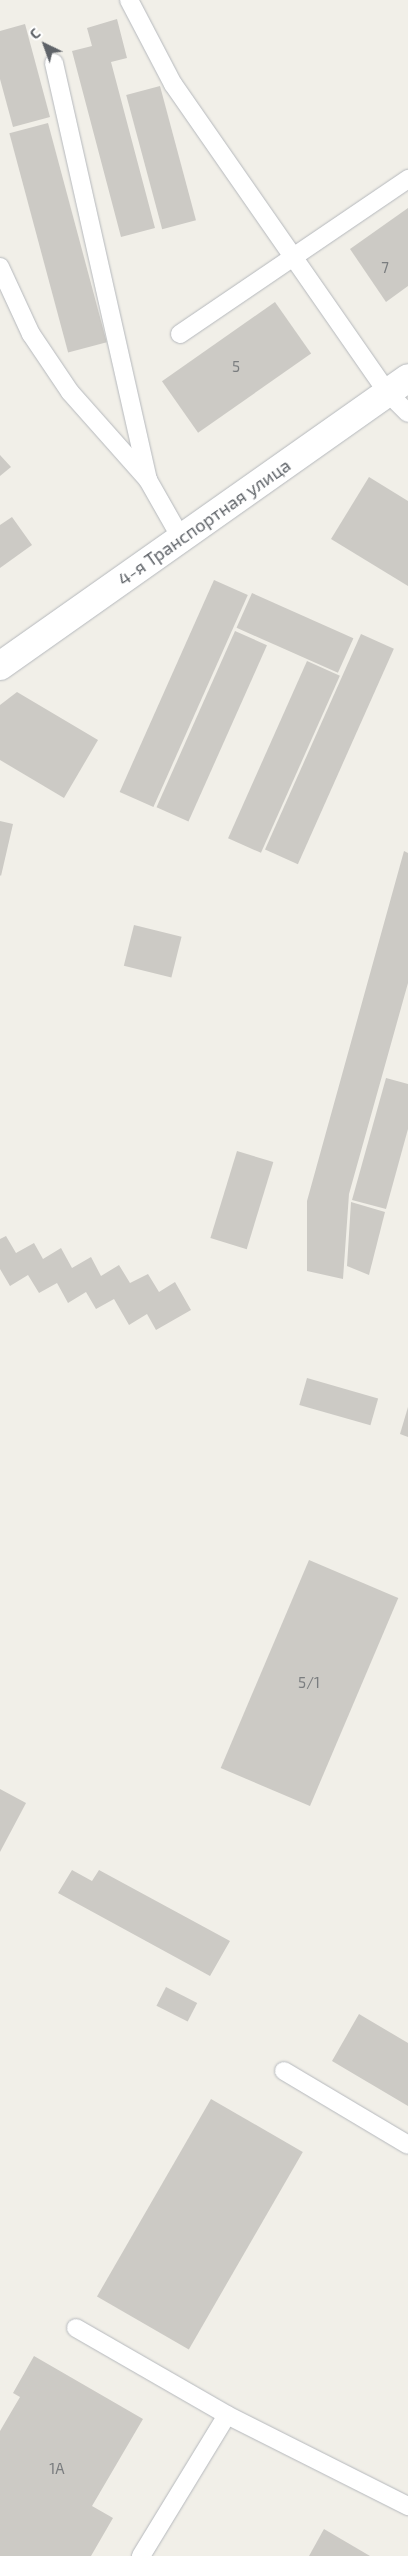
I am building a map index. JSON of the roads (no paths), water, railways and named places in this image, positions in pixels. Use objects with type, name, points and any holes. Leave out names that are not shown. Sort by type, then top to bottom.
[{"type":"street","name":"4-я Транспортная улица","points":[[0,666],[398,385]]},
{"type":"lane","points":[[129,0],[173,84],[295,256],[398,385],[408,413]]},
{"type":"lane","points":[[54,63],[148,480]]},
{"type":"lane","points":[[180,334],[408,179]]},
{"type":"lane","points":[[0,267],[31,334],[70,392],[148,480],[181,538]]},
{"type":"lane","points":[[284,2071],[408,2145]]},
{"type":"lane","points":[[76,2328],[227,2415],[408,2506]]},
{"type":"lane","points":[[141,2556],[227,2415]]}]
